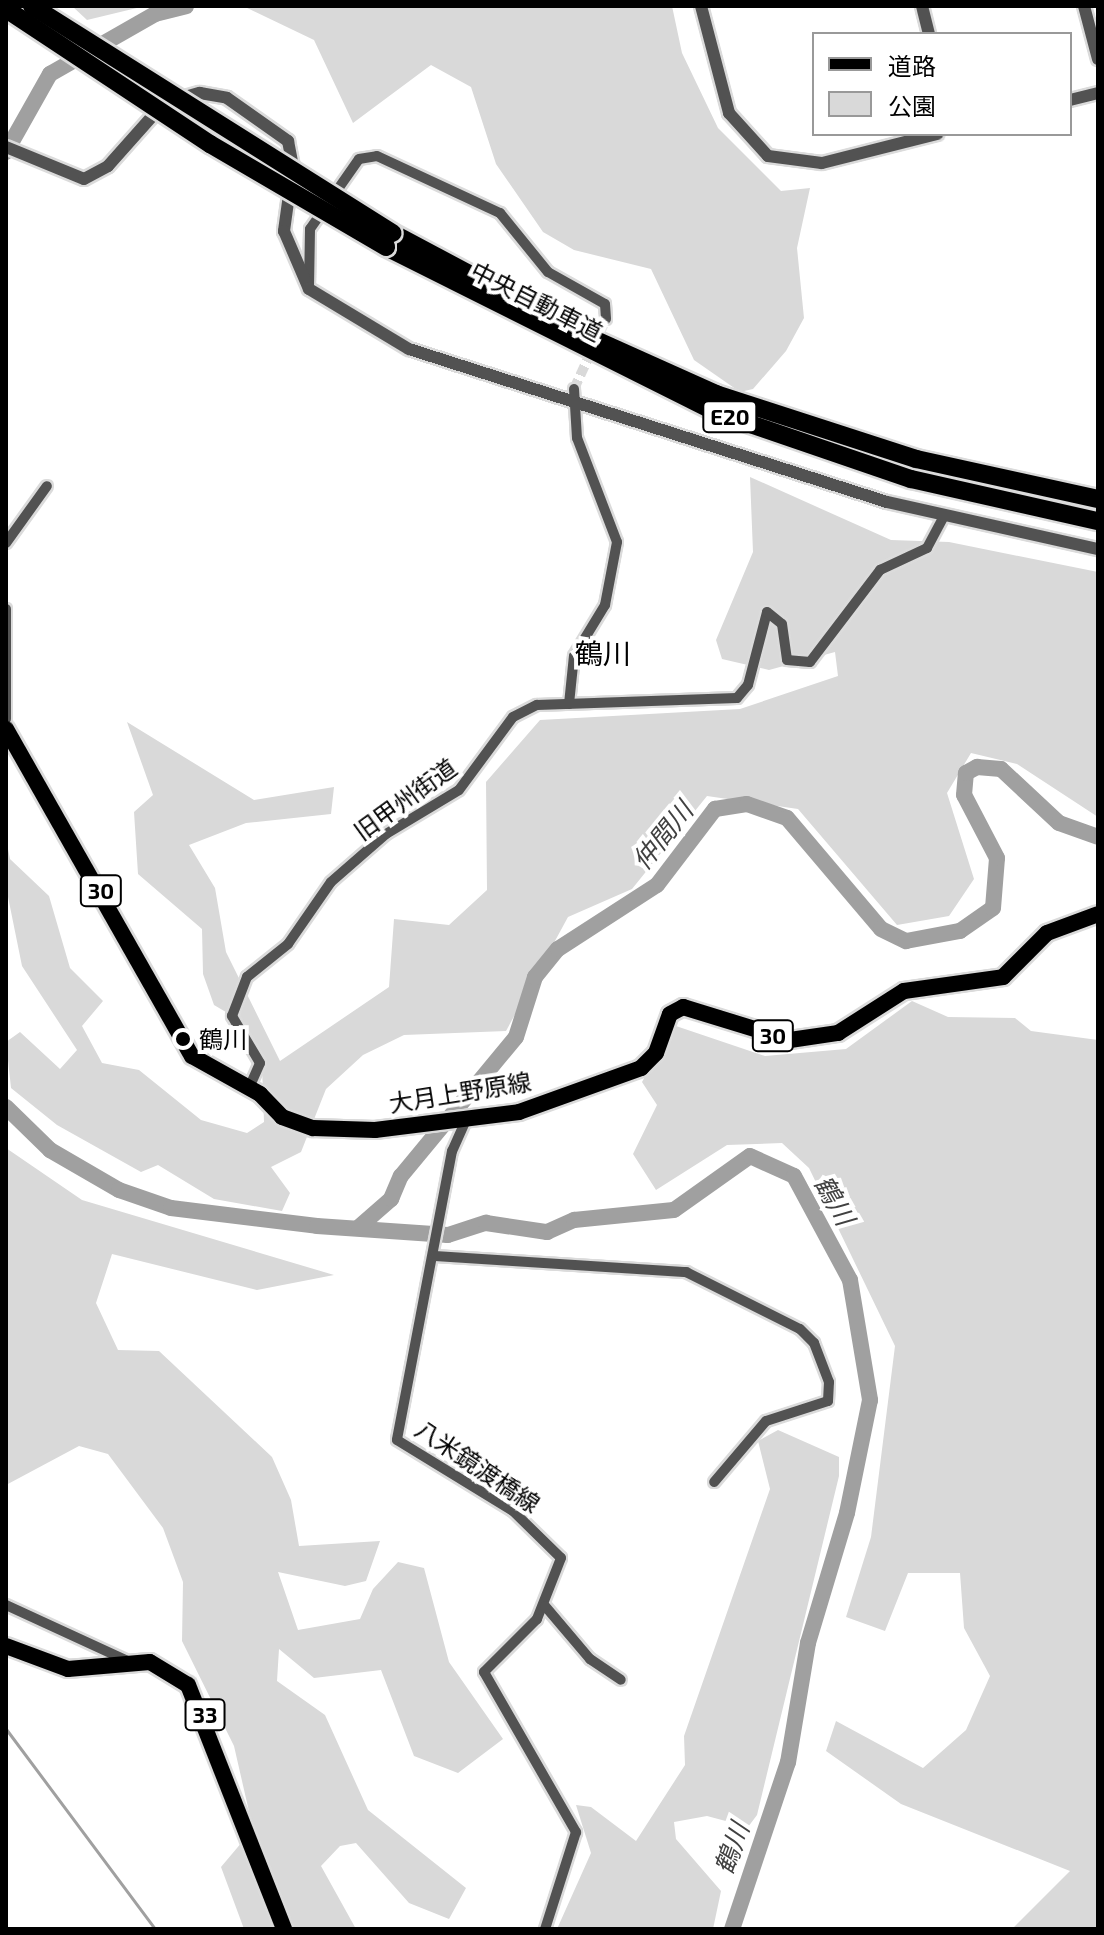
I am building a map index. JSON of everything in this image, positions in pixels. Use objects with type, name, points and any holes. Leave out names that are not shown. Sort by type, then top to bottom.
[{"type":"highway","name":"中央自動車道","points":[[32,6],[389,240],[716,394],[928,463],[1098,499]]},
{"type":"highway","name":"中央自動車道","points":[[6,9],[210,144],[389,240],[613,367],[715,412],[911,479],[1098,521]]},
{"type":"main road","name":"大月上野原線","points":[[6,729],[185,1046],[208,1070],[249,1088],[282,1117],[313,1128],[427,1124],[519,1112],[641,1068],[656,1053],[670,1014],[683,1007],[776,1037],[824,1036],[865,1021],[904,991],[1003,977],[1047,933],[1098,914]]},
{"type":"main road","name":"33","points":[[6,1646],[68,1669],[130,1662],[162,1665],[195,1694],[235,1820],[284,1929]]},
{"type":"street","points":[[701,6],[729,113],[768,156],[822,163],[929,136]]},
{"type":"street","points":[[922,6],[928,32]]},
{"type":"street","points":[[1084,6],[1098,59]]},
{"type":"street","points":[[6,147],[71,178],[97,175],[149,116],[177,97],[200,93],[239,103],[288,141],[293,166],[284,231],[309,289],[409,349],[574,406],[769,459],[943,518],[1098,549]]},
{"type":"street","points":[[1072,100],[1098,93]]},
{"type":"street","points":[[309,289],[310,229],[359,159],[377,156],[500,213],[548,272],[605,304],[606,319]]},
{"type":"street","points":[[569,704],[574,656],[605,605],[617,542],[580,449],[574,389]]},
{"type":"street","points":[[6,543],[47,486]]},
{"type":"street","name":"旧甲州街道","points":[[249,1088],[260,1063],[232,1016],[247,977],[288,944],[331,882],[386,834],[459,790],[513,717],[537,705],[737,698],[748,685],[761,621],[772,610],[782,624],[787,660],[810,662],[880,570],[927,548],[943,518]]},
{"type":"street","points":[[6,609],[6,719]]},
{"type":"street","points":[[463,1120],[450,1161],[436,1256],[686,1272],[800,1329],[814,1343],[829,1382],[828,1401],[766,1421],[714,1482]]},
{"type":"street","name":"八米鏡渡橋線","points":[[436,1256],[397,1440],[478,1487],[553,1546],[561,1568],[545,1606],[484,1672],[576,1832],[545,1929]]},
{"type":"street","points":[[6,1605],[130,1662]]},
{"type":"street","points":[[545,1606],[590,1659],[621,1680]]},
{"type":"green space","points":[[72,6],[145,6],[87,20]]},
{"type":"green space","points":[[243,6],[672,6],[682,53],[718,128],[781,191],[810,188],[797,248],[804,318],[786,351],[753,389],[740,392],[694,360],[651,269],[574,250],[543,232],[496,164],[471,87],[431,65],[353,123],[314,40]]},
{"type":"green space","points":[[750,477],[891,540],[949,542],[1098,572],[1098,817],[1017,764],[971,753],[947,793],[974,879],[949,916],[897,925],[798,809],[707,796],[632,889],[568,917],[506,1031],[404,1035],[363,1055],[326,1089],[301,1152],[271,1167],[290,1193],[282,1211],[214,1199],[158,1165],[141,1172],[57,1125],[11,1088],[6,1042],[20,1032],[60,1069],[77,1050],[22,966],[6,887],[6,839],[10,859],[49,896],[70,968],[103,1001],[82,1026],[102,1063],[139,1070],[201,1120],[247,1133],[264,1122],[262,1066],[236,1018],[214,1005],[203,974],[202,929],[138,874],[134,812],[153,795],[127,722],[254,800],[334,787],[331,814],[246,823],[189,845],[215,888],[226,952],[280,1061],[389,987],[394,919],[449,925],[487,890],[486,782],[540,720],[740,709],[838,676],[835,652],[769,670],[722,659],[716,640],[753,552]]},
{"type":"green space","points":[[912,1001],[948,1017],[1015,1018],[1031,1031],[1098,1040],[1098,1929],[1012,1929],[1070,1871],[901,1804],[826,1751],[836,1721],[923,1768],[966,1730],[990,1676],[964,1628],[960,1573],[908,1573],[885,1631],[846,1617],[871,1537],[895,1346],[809,1168],[782,1143],[727,1145],[656,1190],[633,1154],[657,1105],[642,1082],[673,1025],[765,1056],[846,1049]]},
{"type":"green space","points":[[6,1148],[82,1200],[334,1275],[257,1290],[112,1254],[96,1303],[118,1350],[159,1351],[272,1457],[291,1500],[299,1546],[380,1541],[366,1581],[345,1586],[278,1572],[298,1630],[360,1619],[373,1589],[398,1562],[424,1568],[449,1662],[503,1739],[458,1773],[414,1756],[381,1670],[314,1678],[279,1649],[277,1681],[325,1715],[368,1810],[466,1888],[449,1919],[409,1903],[356,1843],[340,1846],[321,1866],[356,1929],[244,1929],[221,1867],[253,1829],[234,1746],[182,1641],[183,1582],[163,1528],[108,1454],[79,1446],[6,1485]]},
{"type":"green space","points":[[778,1430],[839,1457],[839,1476],[757,1815],[748,1827],[707,1816],[674,1822],[676,1839],[721,1891],[713,1929],[557,1929],[591,1853],[576,1805],[591,1807],[636,1841],[685,1765],[684,1736],[770,1489],[758,1441]]},
{"type":"waterway","name":"鶴川","points":[[6,152],[50,74],[155,14],[186,6]]},
{"type":"waterway","name":"仲間川","points":[[359,1227],[391,1199],[401,1176],[516,1037],[535,977],[558,949],[657,885],[715,809],[747,804],[787,818],[881,929],[906,941],[960,931],[993,908],[997,858],[964,795],[966,773],[977,767],[1001,769],[1059,823],[1098,837]]},
{"type":"waterway","name":"鶴川","points":[[6,1107],[50,1150],[119,1190],[171,1208],[317,1226],[448,1235],[486,1223],[547,1232],[574,1220],[674,1210],[750,1156],[794,1176],[850,1280],[870,1400],[847,1513],[808,1643],[788,1762],[732,1929]]},
{"type":"waterway","points":[[6,1729],[155,1929]]},
{"type":"tunnel","points":[[574,389],[606,319]]},
{"type":"place","name":"鶴川","points":[[183,1039]]},
{"type":"district","name":"鶴川","points":[[603,653]]}]
